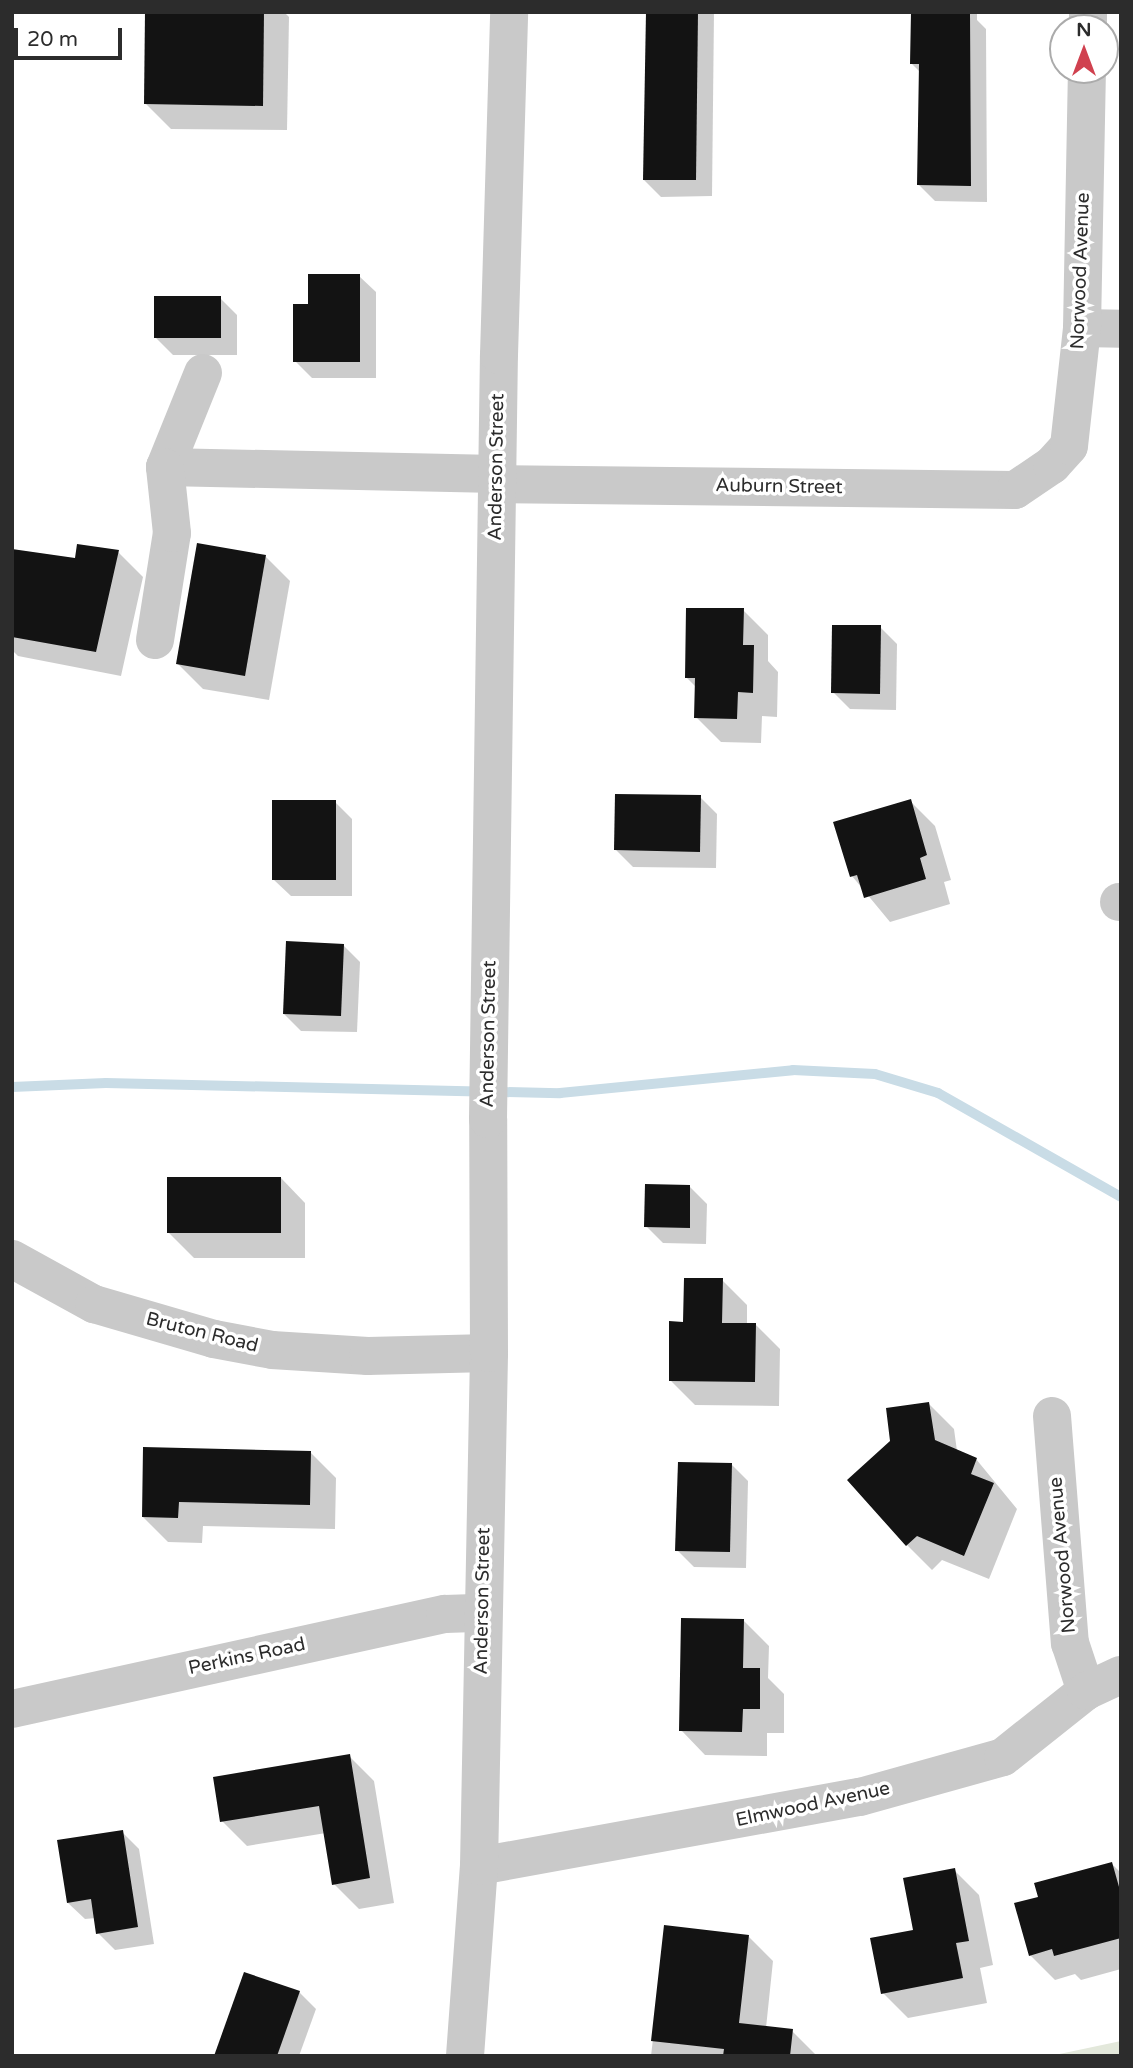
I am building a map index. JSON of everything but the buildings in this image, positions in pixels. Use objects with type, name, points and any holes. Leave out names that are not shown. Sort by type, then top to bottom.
[{"type":"street","name":"Anderson Street","points":[[465,2056],[479,1866],[489,1353],[488,1119],[497,479],[509,12]]},
{"type":"street","name":"Norwood Avenue","points":[[1052,465],[1069,446],[1082,328],[1087,84]]},
{"type":"street","points":[[1082,328],[1121,329]]},
{"type":"street","points":[[155,640],[172,533],[165,467],[203,373]]},
{"type":"street","name":"Auburn Street","points":[[165,467],[497,479],[1015,490],[1052,465]]},
{"type":"street","name":"Bruton Road","points":[[12,1259],[94,1304],[214,1339],[272,1350],[368,1356],[489,1353]]},
{"type":"street","name":"Norwood Avenue","points":[[1052,1416],[1070,1643],[1086,1691]]},
{"type":"street","name":"Perkins Road","points":[[12,1709],[445,1614],[482,1613]]},
{"type":"street","name":"Elmwood Avenue","points":[[479,1866],[860,1797],[1003,1757],[1086,1691],[1121,1675]]},
{"type":"shaded area","points":[[1121,2041],[1121,2056],[1050,2056]]},
{"type":"waterway","points":[[12,1087],[106,1083],[560,1093],[793,1070],[875,1074],[938,1093],[1121,1197]]}]
